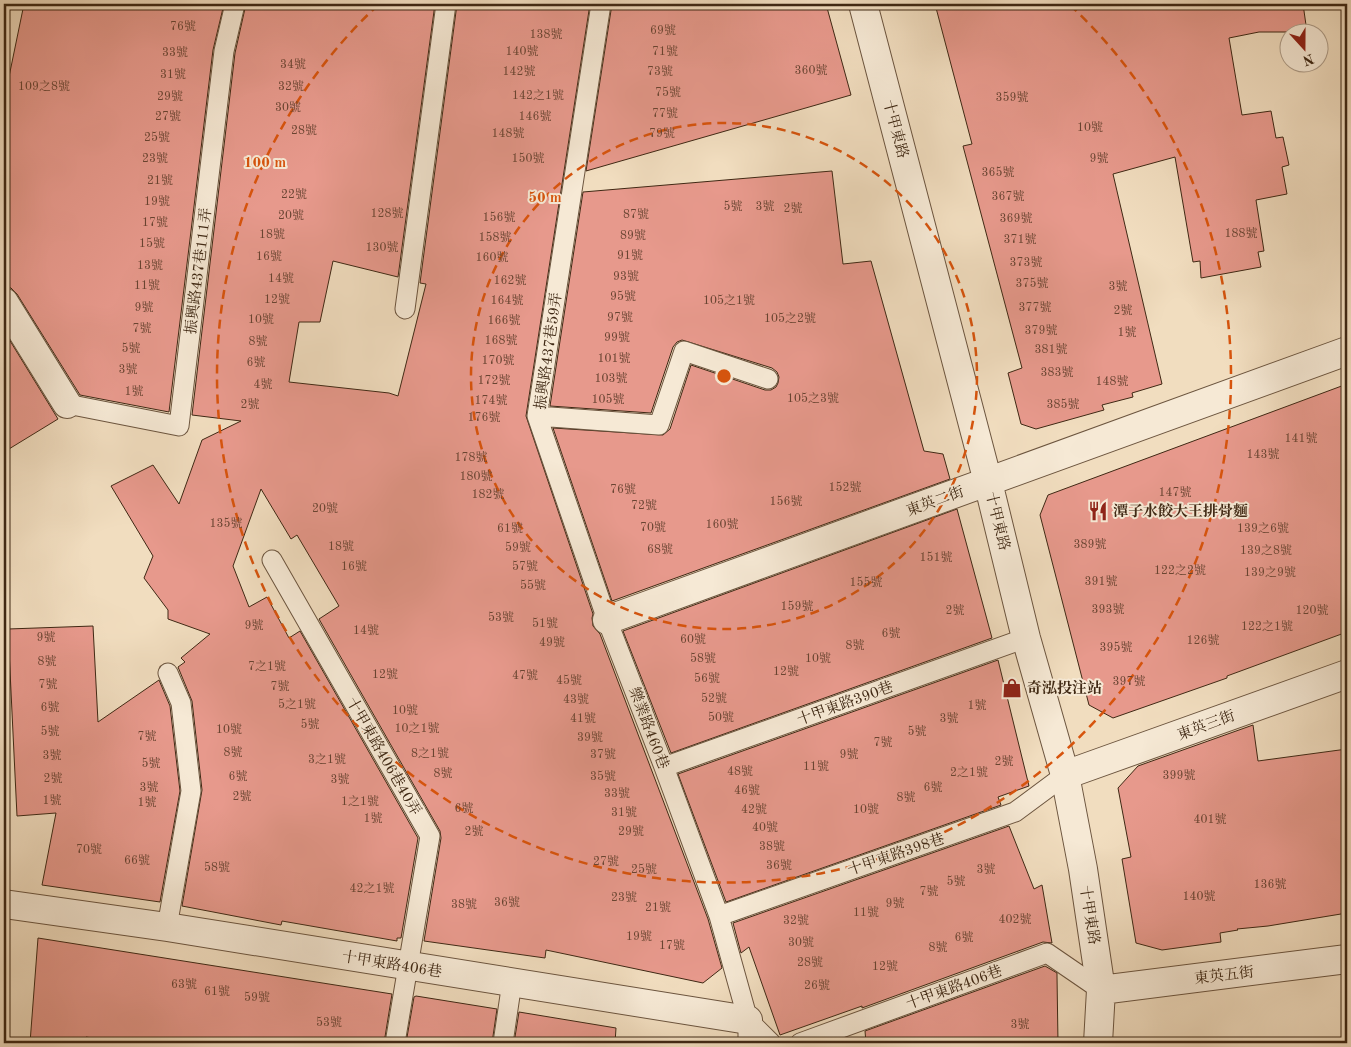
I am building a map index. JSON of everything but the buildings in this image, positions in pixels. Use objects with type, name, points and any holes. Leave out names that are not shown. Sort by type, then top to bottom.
[{"type":"street","name":"十甲東路","points":[[863,4],[988,482],[1026,638],[1065,775],[1083,869],[1101,990],[1098,1043]]},
{"type":"street","points":[[4,302],[67,404]]},
{"type":"street","name":"東英二街","points":[[607,620],[1347,351]]},
{"type":"street","name":"東英三街","points":[[1065,775],[1347,674]]},
{"type":"street","name":"十甲東路406巷","points":[[4,904],[168,927],[408,967],[512,982],[748,1032]]},
{"type":"street","name":"東英五街","points":[[1101,990],[1347,959]]},
{"type":"lane","name":"振興路437巷111弄","points":[[67,404],[179,426],[224,51],[235,4]]},
{"type":"lane","points":[[405,309],[446,4]]},
{"type":"lane","name":"振興路437巷59弄","points":[[601,4],[537,416],[659,425],[684,351],[768,378]]},
{"type":"lane","name":"樂業路460巷","points":[[537,416],[607,620],[719,916],[748,1032]]},
{"type":"lane","name":"十甲東路406巷40弄","points":[[272,560],[430,836],[395,1043]]},
{"type":"lane","name":"十甲東路390巷","points":[[664,767],[1026,638]]},
{"type":"lane","points":[[168,673],[181,703],[191,791],[168,927]]},
{"type":"lane","name":"十甲東路398巷","points":[[719,916],[1015,812],[1065,775]]},
{"type":"lane","name":"十甲東路406巷","points":[[800,1043],[1047,953],[1101,990]]},
{"type":"lane","points":[[503,1043],[512,982]]},
{"type":"lane","points":[[748,1032],[771,1043]]},
{"type":"place","name":"潭子水餃大王排骨麵","points":[[1098,511]]},
{"type":"place","name":"奇泓投注站","points":[[1012,688]]}]
